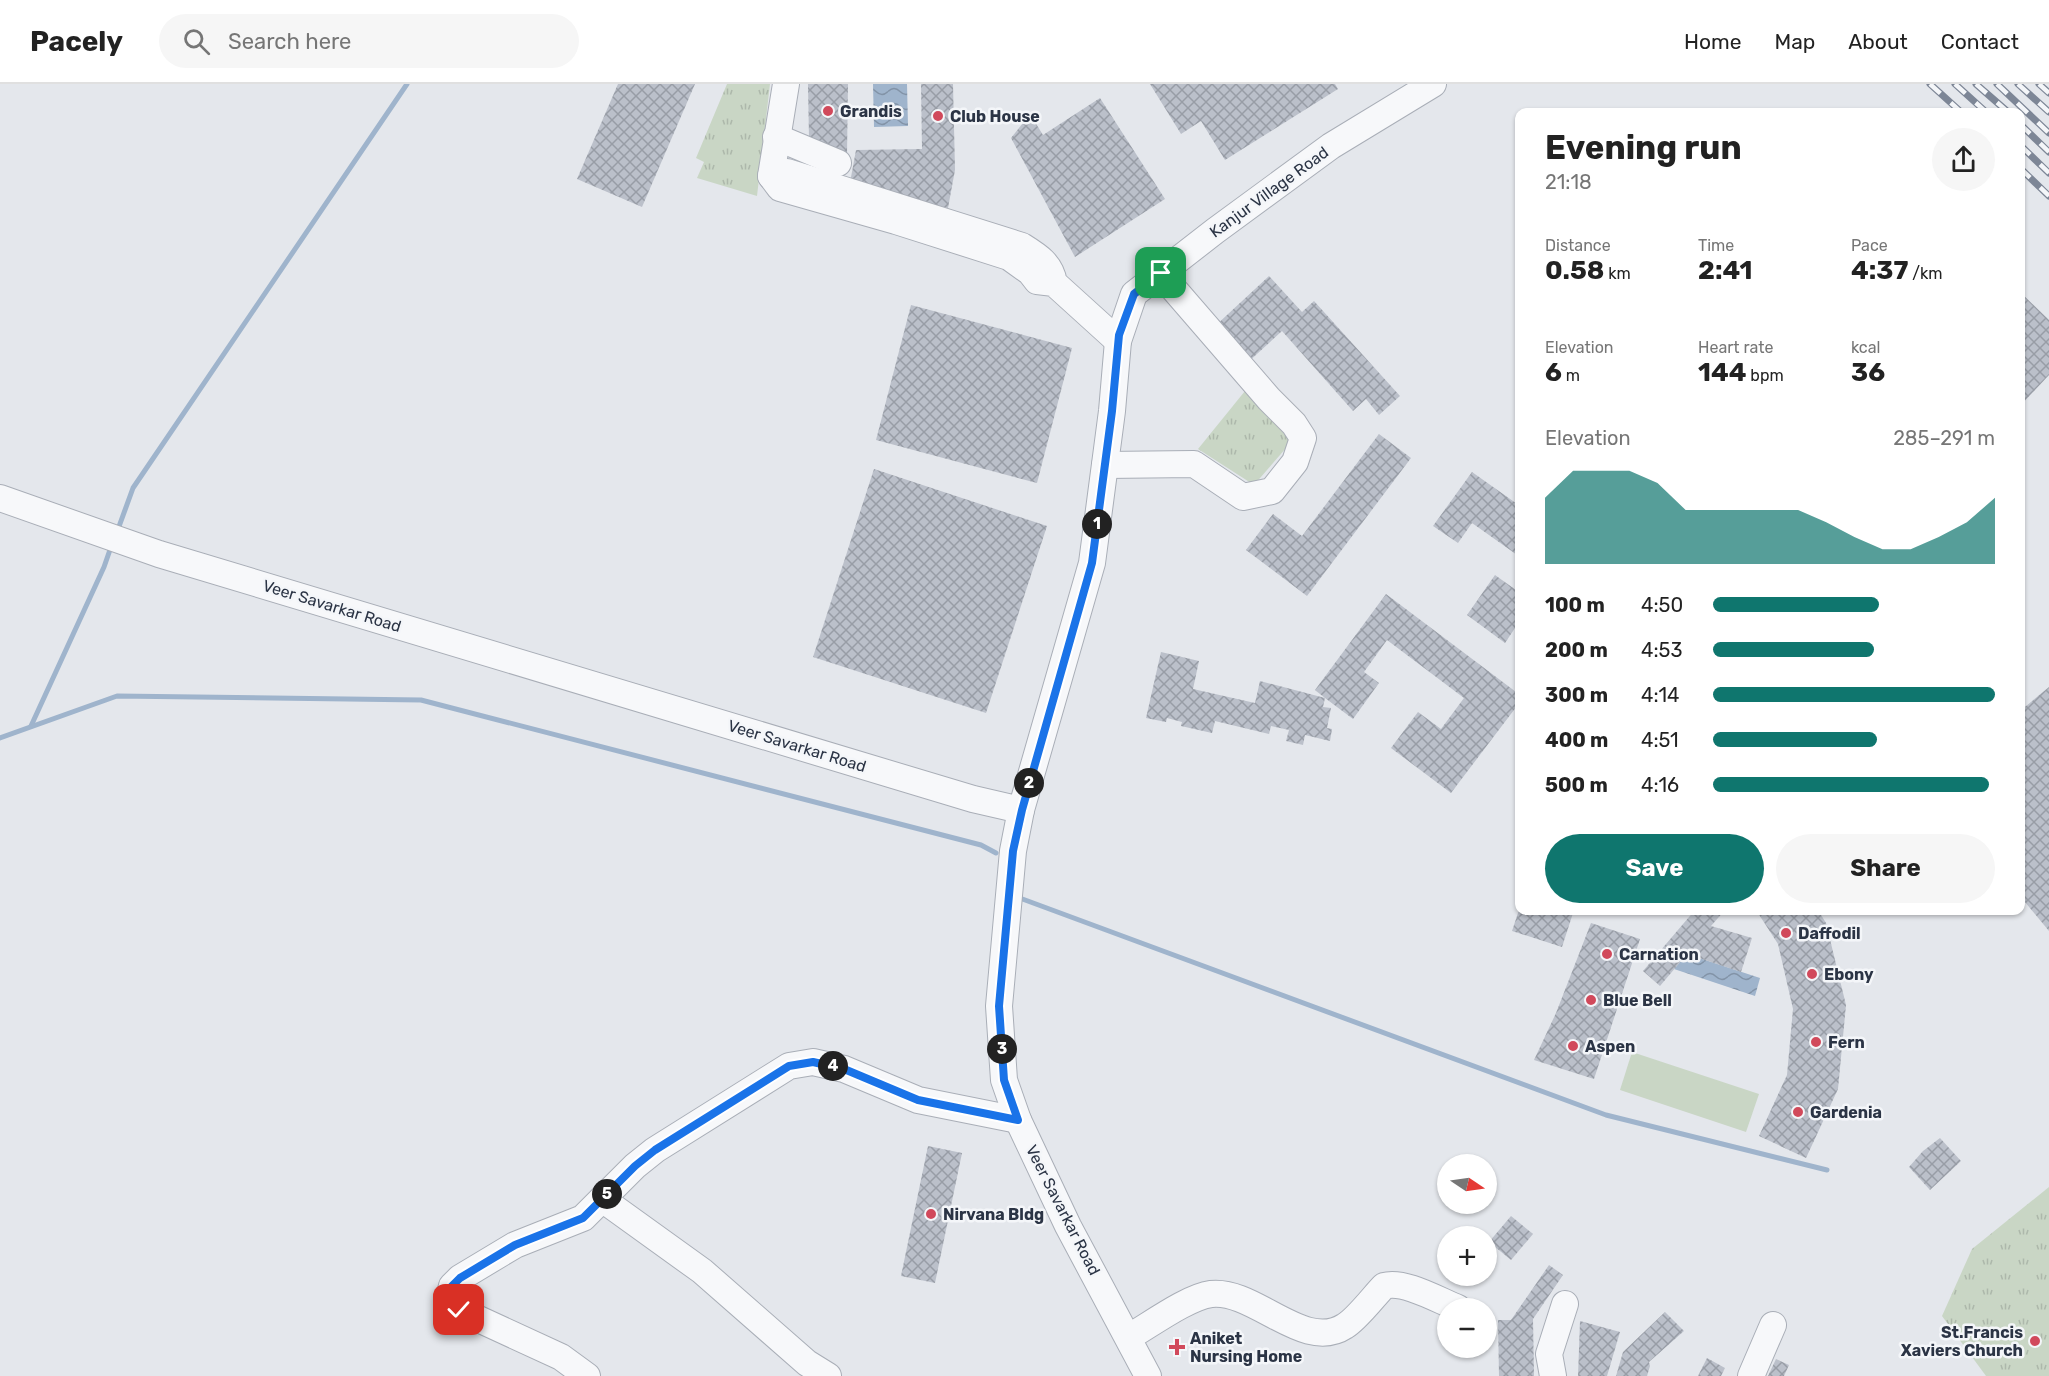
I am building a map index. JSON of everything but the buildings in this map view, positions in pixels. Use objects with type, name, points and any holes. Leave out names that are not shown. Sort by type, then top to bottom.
[{"type":"street","points":[[786,84],[771,176],[780,188],[898,214],[1022,246],[1035,254],[1052,270],[1054,283],[1118,341]]},
{"type":"street","name":"Kanjur Village Road","points":[[1015,808],[1092,563],[1112,411],[1118,341],[1134,294],[1331,146],[1433,84]]},
{"type":"street","points":[[776,137],[838,163]]},
{"type":"street","points":[[1105,465],[1194,464],[1243,497],[1272,491],[1295,462],[1303,438],[1294,424],[1269,399],[1161,273]]},
{"type":"street","name":"Veer Savarkar Road","points":[[0,498],[159,554],[981,801],[1015,808],[999,1006],[1004,1080],[1018,1120],[1068,1226],[1148,1376]]},
{"type":"street","points":[[587,1376],[561,1357],[459,1310],[449,1298],[452,1286],[460,1278],[515,1245],[583,1218],[635,1166],[655,1150],[789,1066],[813,1062],[844,1069],[918,1100],[1018,1120]]},
{"type":"street","points":[[602,1199],[702,1271],[807,1363],[828,1376]]},
{"type":"street","points":[[1129,1337],[1197,1297],[1213,1294],[1242,1299],[1307,1331],[1322,1333],[1346,1326],[1384,1286],[1392,1283],[1437,1300]]},
{"type":"street","points":[[1552,1376],[1549,1354],[1565,1304]]},
{"type":"street","points":[[1750,1376],[1773,1325]]},
{"type":"green space","points":[[727,84],[770,84],[757,196],[697,178],[704,162],[696,158]]},
{"type":"green space","points":[[1245,391],[1293,440],[1254,485],[1198,449]]},
{"type":"green space","points":[[1632,1052],[1759,1094],[1746,1132],[1620,1090]]},
{"type":"green space","points":[[2049,1187],[2049,1376],[1986,1376],[1942,1316],[1972,1249]]},
{"type":"water","points":[[873,84],[907,84],[908,126],[874,127]]},
{"type":"water","points":[[1687,954],[1760,978],[1755,996],[1674,969]]},
{"type":"waterway","points":[[117,532],[133,488],[407,84]]},
{"type":"waterway","points":[[31,726],[104,567],[112,544]]},
{"type":"waterway","points":[[0,738],[117,696],[421,700],[981,845],[996,853]]},
{"type":"waterway","points":[[1017,897],[1606,1115],[1827,1170]]},
{"type":"railway","points":[[1930,84],[1957,108]]},
{"type":"railway","points":[[1955,84],[1982,108]]},
{"type":"railway","points":[[1976,84],[2003,108]]},
{"type":"railway","points":[[1997,84],[2022,108]]},
{"type":"railway","points":[[2018,84],[2049,112]]},
{"type":"railway","points":[[2039,84],[2049,93]]},
{"type":"railway","points":[[2025,110],[2049,133]]},
{"type":"railway","points":[[2025,129],[2049,152]]},
{"type":"railway","points":[[2025,150],[2049,173]]},
{"type":"railway","points":[[2025,173],[2049,196]]},
{"type":"place","name":"Grandis","points":[[828,111]]},
{"type":"place","name":"Club House","points":[[938,116]]},
{"type":"place","name":"Daffodil","points":[[1786,933]]},
{"type":"place","name":"Carnation","points":[[1607,954]]},
{"type":"place","name":"Ebony","points":[[1812,974]]},
{"type":"place","name":"Blue Bell","points":[[1591,1000]]},
{"type":"place","name":"Fern","points":[[1816,1042]]},
{"type":"place","name":"Aspen","points":[[1573,1046]]},
{"type":"place","name":"Gardenia","points":[[1798,1112]]},
{"type":"place","name":"Nirvana Bldg","points":[[931,1214]]},
{"type":"place","name":"St.Francis Xaviers Church","points":[[2035,1341]]},
{"type":"place","name":"Aniket Nursing Home","points":[[1177,1347]]},
{"type":"route","points":[[459,1310],[449,1298],[452,1286],[460,1278],[515,1245],[583,1218],[635,1166],[655,1150],[789,1066],[813,1062],[844,1069],[918,1100],[1018,1120],[1004,1080],[999,1006],[1013,851],[1022,810],[1092,563],[1112,411],[1119,335],[1134,294],[1161,273]]}]
